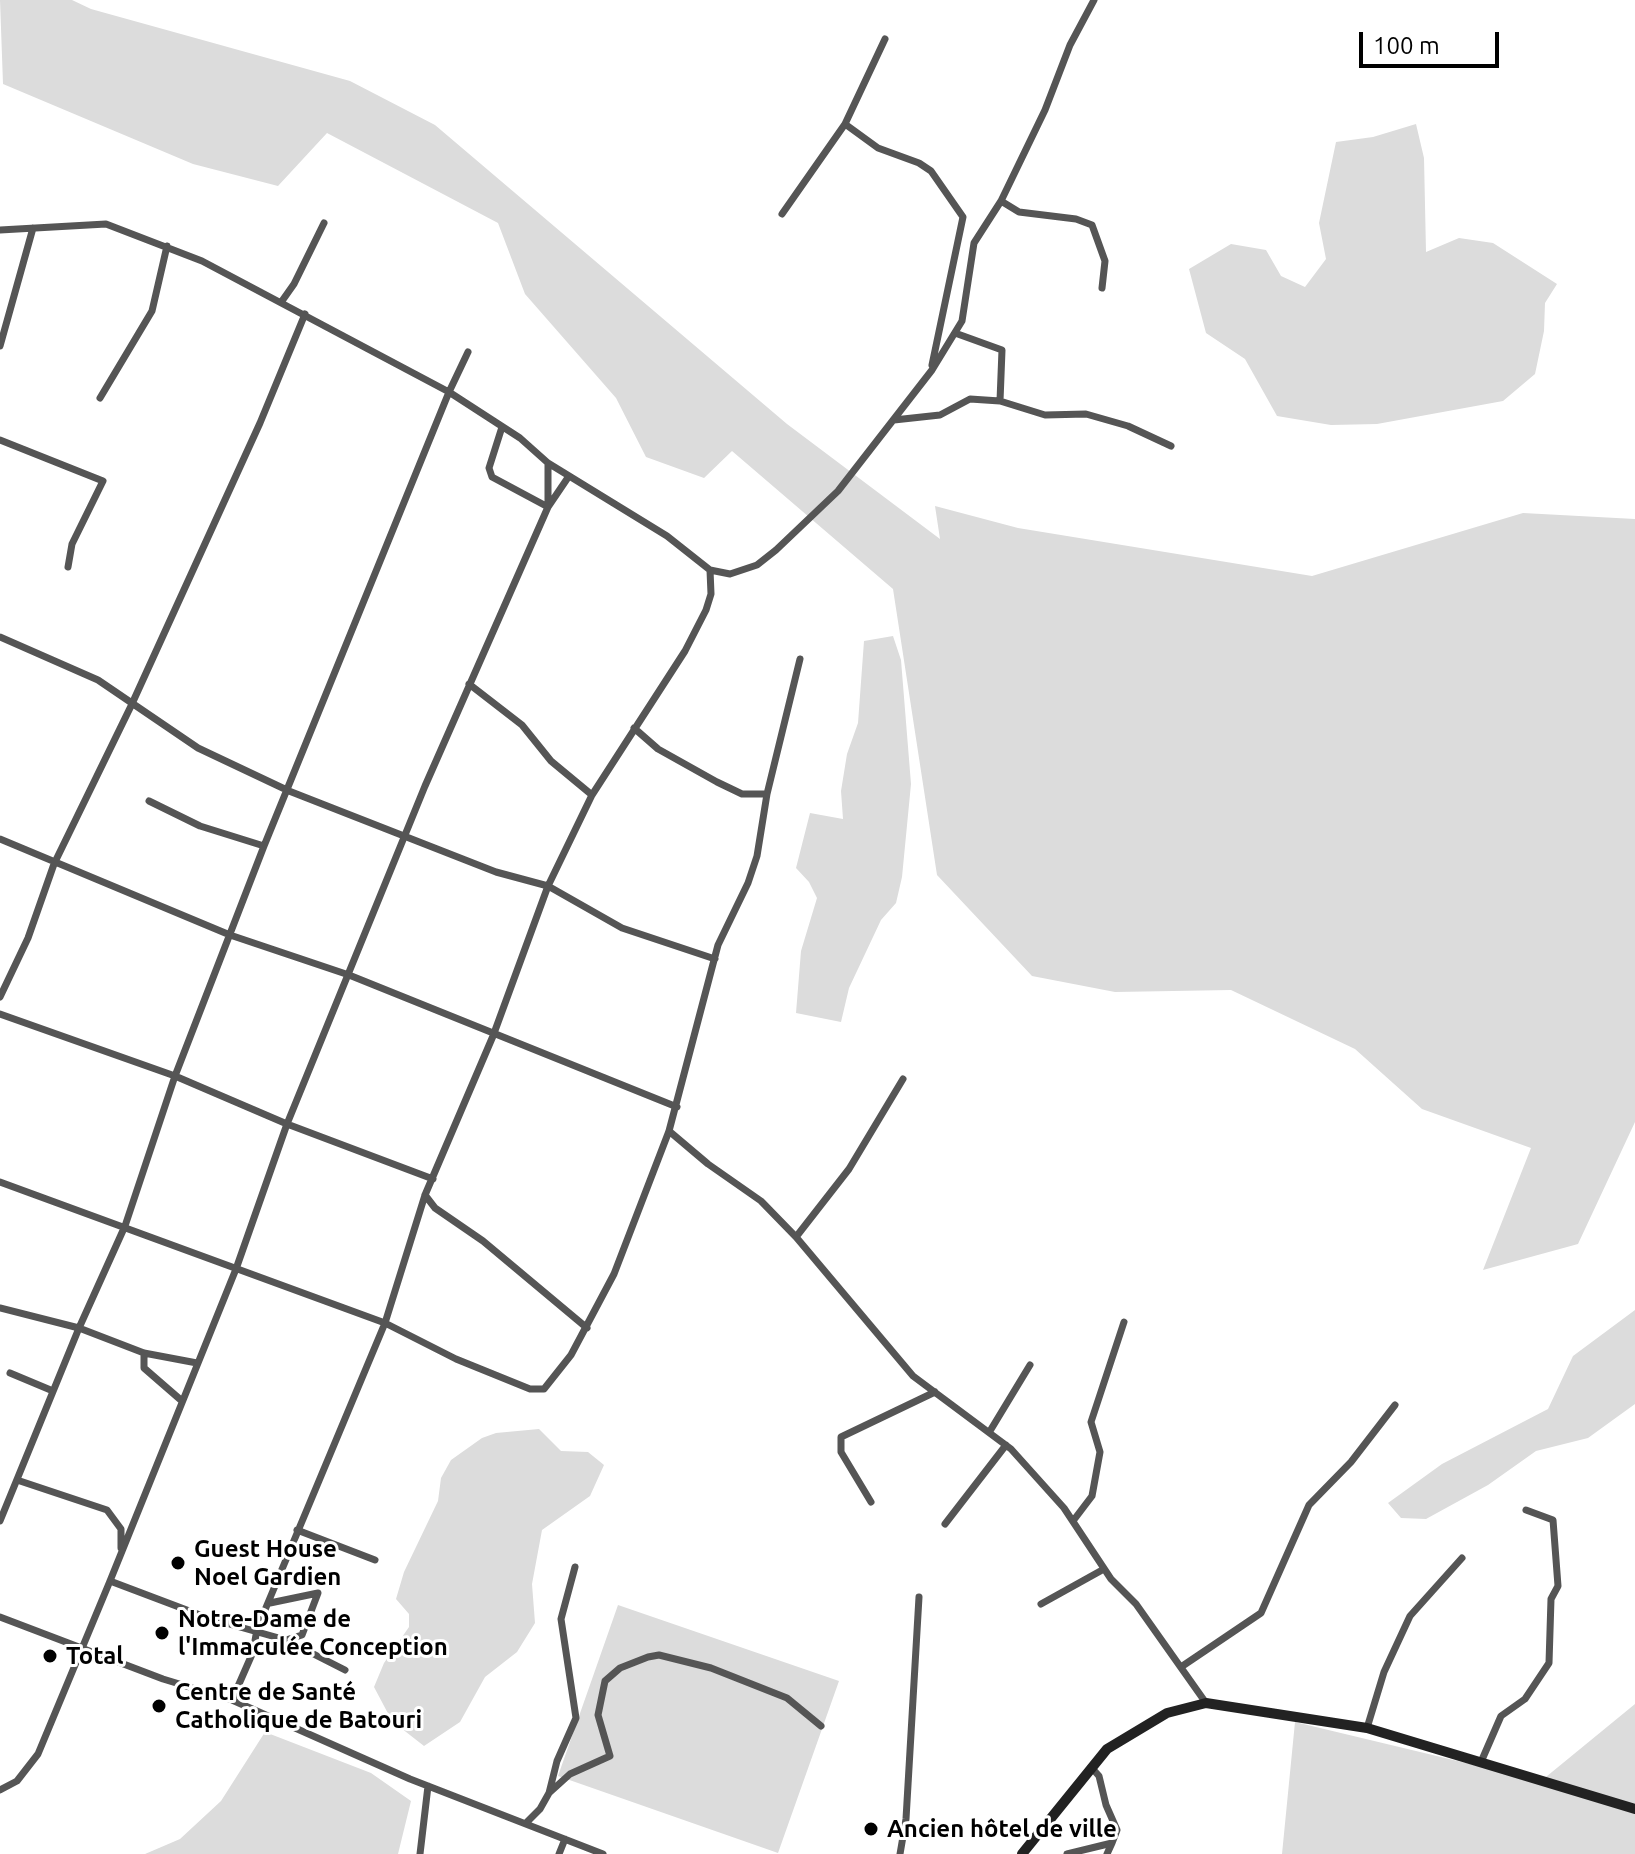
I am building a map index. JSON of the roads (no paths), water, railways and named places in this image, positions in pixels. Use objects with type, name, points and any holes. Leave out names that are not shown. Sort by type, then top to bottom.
[{"type":"main road","points":[[1022,1854],[1107,1749],[1167,1713],[1206,1703],[1367,1728],[1635,1809]]},
{"type":"street","points":[[0,230],[106,224],[167,246],[282,301],[449,392],[502,427],[548,463],[667,536],[710,570],[730,574],[757,565],[838,491],[932,370],[962,321],[974,243],[1001,201],[1045,110],[1070,45],[1094,0]]},
{"type":"street","points":[[782,214],[845,124],[885,39]]},
{"type":"street","points":[[845,124],[878,148],[919,163],[931,171],[963,217],[932,370]]},
{"type":"street","points":[[1001,201],[1019,212],[1076,219],[1092,225],[1105,261],[1102,288]]},
{"type":"street","points":[[282,301],[294,284],[324,223]]},
{"type":"street","points":[[0,346],[33,228]]},
{"type":"street","points":[[100,398],[152,311],[167,246]]},
{"type":"street","points":[[0,997],[28,938],[54,864],[131,706],[260,423],[305,314]]},
{"type":"street","points":[[955,333],[1002,350],[1000,401]]},
{"type":"street","points":[[0,1521],[79,1328],[125,1226],[175,1076],[264,846],[468,352]]},
{"type":"street","points":[[894,420],[940,415],[970,399],[1000,401],[1045,415],[1086,414],[1128,426],[1171,446]]},
{"type":"street","points":[[502,427],[489,468],[492,477],[548,507]]},
{"type":"street","points":[[0,440],[103,481],[72,544],[68,567]]},
{"type":"street","points":[[548,463],[548,507]]},
{"type":"street","points":[[0,1790],[29,1770],[79,1647],[121,1555],[236,1269],[287,1124],[404,837],[548,507],[569,476]]},
{"type":"street","points":[[232,1700],[253,1652],[257,1629],[297,1530],[385,1323],[425,1195],[493,1036],[548,886],[592,795],[685,651],[711,594],[710,570]]},
{"type":"street","points":[[0,637],[98,680],[131,706],[198,748],[289,791],[496,872],[548,886],[622,928],[715,959]]},
{"type":"street","points":[[0,1182],[385,1323],[456,1359],[539,1391],[551,1382],[587,1328],[614,1274],[669,1131],[715,959],[748,883],[800,659]]},
{"type":"street","points":[[469,684],[522,725],[551,761],[592,795]]},
{"type":"street","points":[[634,728],[658,749],[717,782],[742,794],[767,794]]},
{"type":"street","points":[[149,801],[200,826],[264,846]]},
{"type":"street","points":[[0,839],[230,935],[349,975],[493,1036],[677,1107]]},
{"type":"street","points":[[0,1014],[175,1076],[287,1124],[433,1179]]},
{"type":"street","points":[[796,1237],[849,1169],[903,1079]]},
{"type":"street","points":[[669,1131],[708,1164],[750,1192],[796,1237],[887,1349],[935,1392],[1006,1445],[1073,1521],[1104,1569],[1136,1604],[1206,1703]]},
{"type":"street","points":[[425,1195],[435,1208],[483,1241],[587,1328]]},
{"type":"street","points":[[0,1308],[79,1328],[144,1353],[197,1363]]},
{"type":"street","points":[[1073,1521],[1092,1496],[1100,1452],[1091,1422],[1124,1322]]},
{"type":"street","points":[[144,1353],[144,1368],[182,1401]]},
{"type":"street","points":[[990,1431],[1030,1365]]},
{"type":"street","points":[[10,1373],[53,1391]]},
{"type":"street","points":[[871,1502],[841,1452],[841,1437],[935,1392]]},
{"type":"street","points":[[1181,1667],[1261,1613],[1309,1505],[1351,1462],[1395,1405]]},
{"type":"street","points":[[945,1524],[1006,1445]]},
{"type":"street","points":[[17,1480],[107,1510],[121,1529],[121,1555]]},
{"type":"street","points":[[1481,1762],[1501,1716],[1525,1699],[1549,1663],[1551,1599],[1558,1586],[1553,1520],[1526,1510]]},
{"type":"street","points":[[297,1530],[375,1560]]},
{"type":"street","points":[[1367,1728],[1384,1672],[1410,1616],[1462,1558]]},
{"type":"street","points":[[526,1823],[540,1809],[549,1793],[557,1761],[577,1714],[561,1619],[575,1567]]},
{"type":"street","points":[[1041,1604],[1104,1569]]},
{"type":"street","points":[[110,1581],[208,1618],[257,1629],[345,1670]]},
{"type":"street","points":[[270,1603],[318,1593],[302,1635],[286,1640]]},
{"type":"street","points":[[900,1854],[909,1777],[919,1597]]},
{"type":"street","points":[[0,1617],[163,1679],[232,1700],[264,1717],[428,1786],[603,1854]]},
{"type":"street","points":[[549,1793],[570,1774],[610,1756],[598,1715],[605,1681],[620,1668],[648,1657],[659,1655],[723,1673],[787,1698],[821,1726]]},
{"type":"street","points":[[1091,1767],[1099,1776],[1106,1805],[1117,1830],[1107,1854]]},
{"type":"street","points":[[420,1854],[428,1786]]},
{"type":"street","points":[[559,1854],[565,1839]]},
{"type":"street","points":[[1067,1854],[1112,1843]]},
{"type":"place","name":"Guest House Noel Gardien","points":[[178,1563]]},
{"type":"place","name":"Notre-Dame de l'Immaculée Conception","points":[[162,1633]]},
{"type":"place","name":"Total","points":[[50,1656]]},
{"type":"place","name":"Centre de Santé Catholique de Batouri","points":[[159,1706]]},
{"type":"place","name":"Ancien hôtel de ville","points":[[871,1829]]}]
